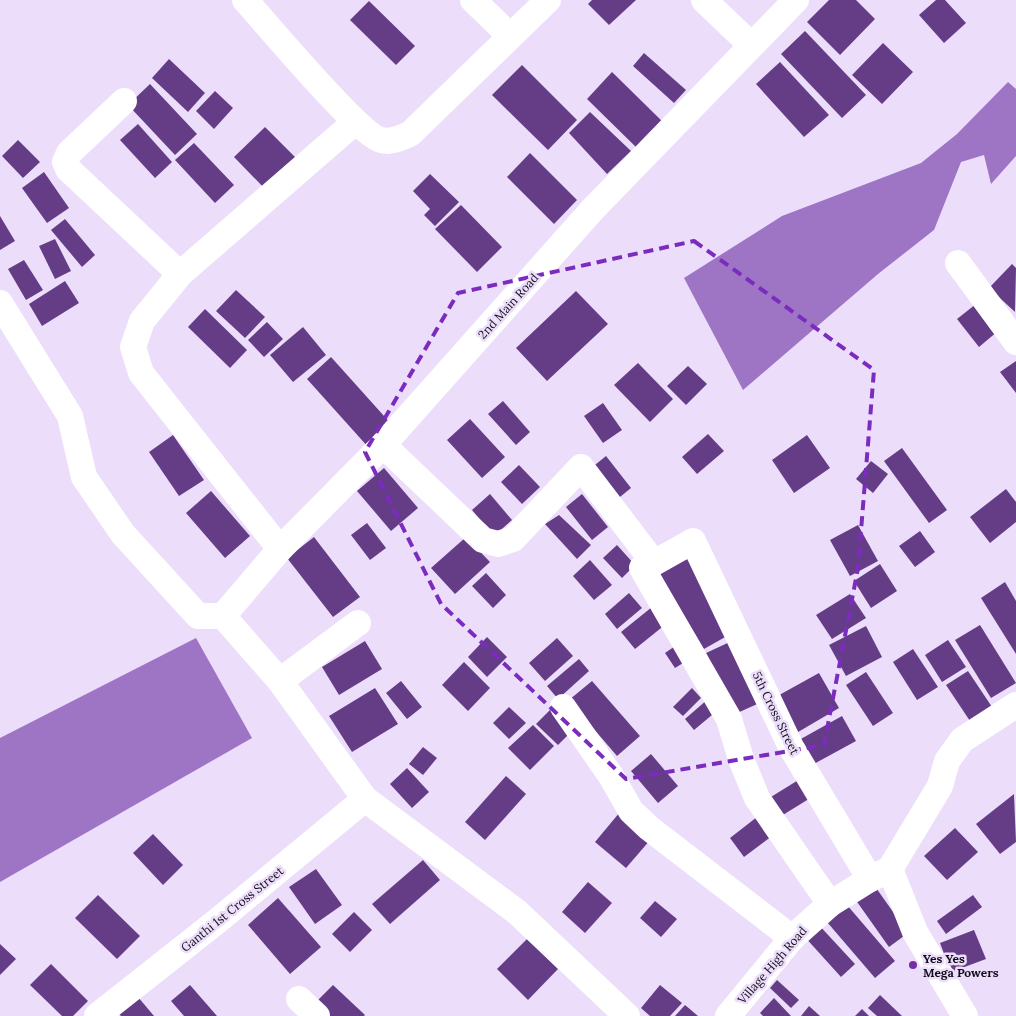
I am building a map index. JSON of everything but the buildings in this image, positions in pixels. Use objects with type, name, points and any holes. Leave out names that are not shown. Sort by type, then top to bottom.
[{"type":"street","points":[[245,0],[355,122],[379,140],[390,141],[410,134],[548,0]]},
{"type":"street","points":[[473,0],[510,36]]},
{"type":"street","points":[[704,0],[751,45]]},
{"type":"street","name":"2nd Main Road","points":[[223,616],[280,549],[383,445],[593,210],[796,0]]},
{"type":"street","points":[[124,101],[68,153],[65,162],[68,168],[180,274]]},
{"type":"street","points":[[280,549],[141,373],[133,347],[142,320],[180,274],[355,122]]},
{"type":"street","points":[[958,263],[1016,342]]},
{"type":"street","points":[[0,303],[70,416],[84,477],[123,534],[198,616],[223,616],[280,681],[364,799],[517,912],[627,1016]]},
{"type":"street","name":"5th Cross Street","points":[[383,445],[483,540],[498,544],[513,539],[581,466],[654,563],[693,541],[791,747],[880,874],[965,1016]]},
{"type":"street","points":[[642,568],[729,719],[741,759],[757,798],[830,904]]},
{"type":"street","points":[[280,681],[358,623]]},
{"type":"street","name":"Village High Road","points":[[728,1016],[792,938],[830,904],[880,874],[940,786],[947,760],[962,740],[1016,705]]},
{"type":"street","points":[[563,706],[612,776],[631,810],[649,828],[792,938]]},
{"type":"street","name":"Ganthi 1st Cross Street","points":[[97,1016],[216,922],[364,799]]},
{"type":"highlighted area","points":[[694,241],[874,370],[858,568],[824,745],[626,779],[441,604],[365,452],[458,293]]},
{"type":"shaded area","points":[[1008,82],[1016,89],[1016,156],[991,184],[984,155],[961,162],[934,230],[878,274],[743,390],[684,278],[782,216],[921,163],[957,134]]},
{"type":"shaded area","points":[[196,638],[252,738],[0,882],[0,738]]},
{"type":"place","name":"Yes Yes Mega Powers","points":[[913,965]]}]
